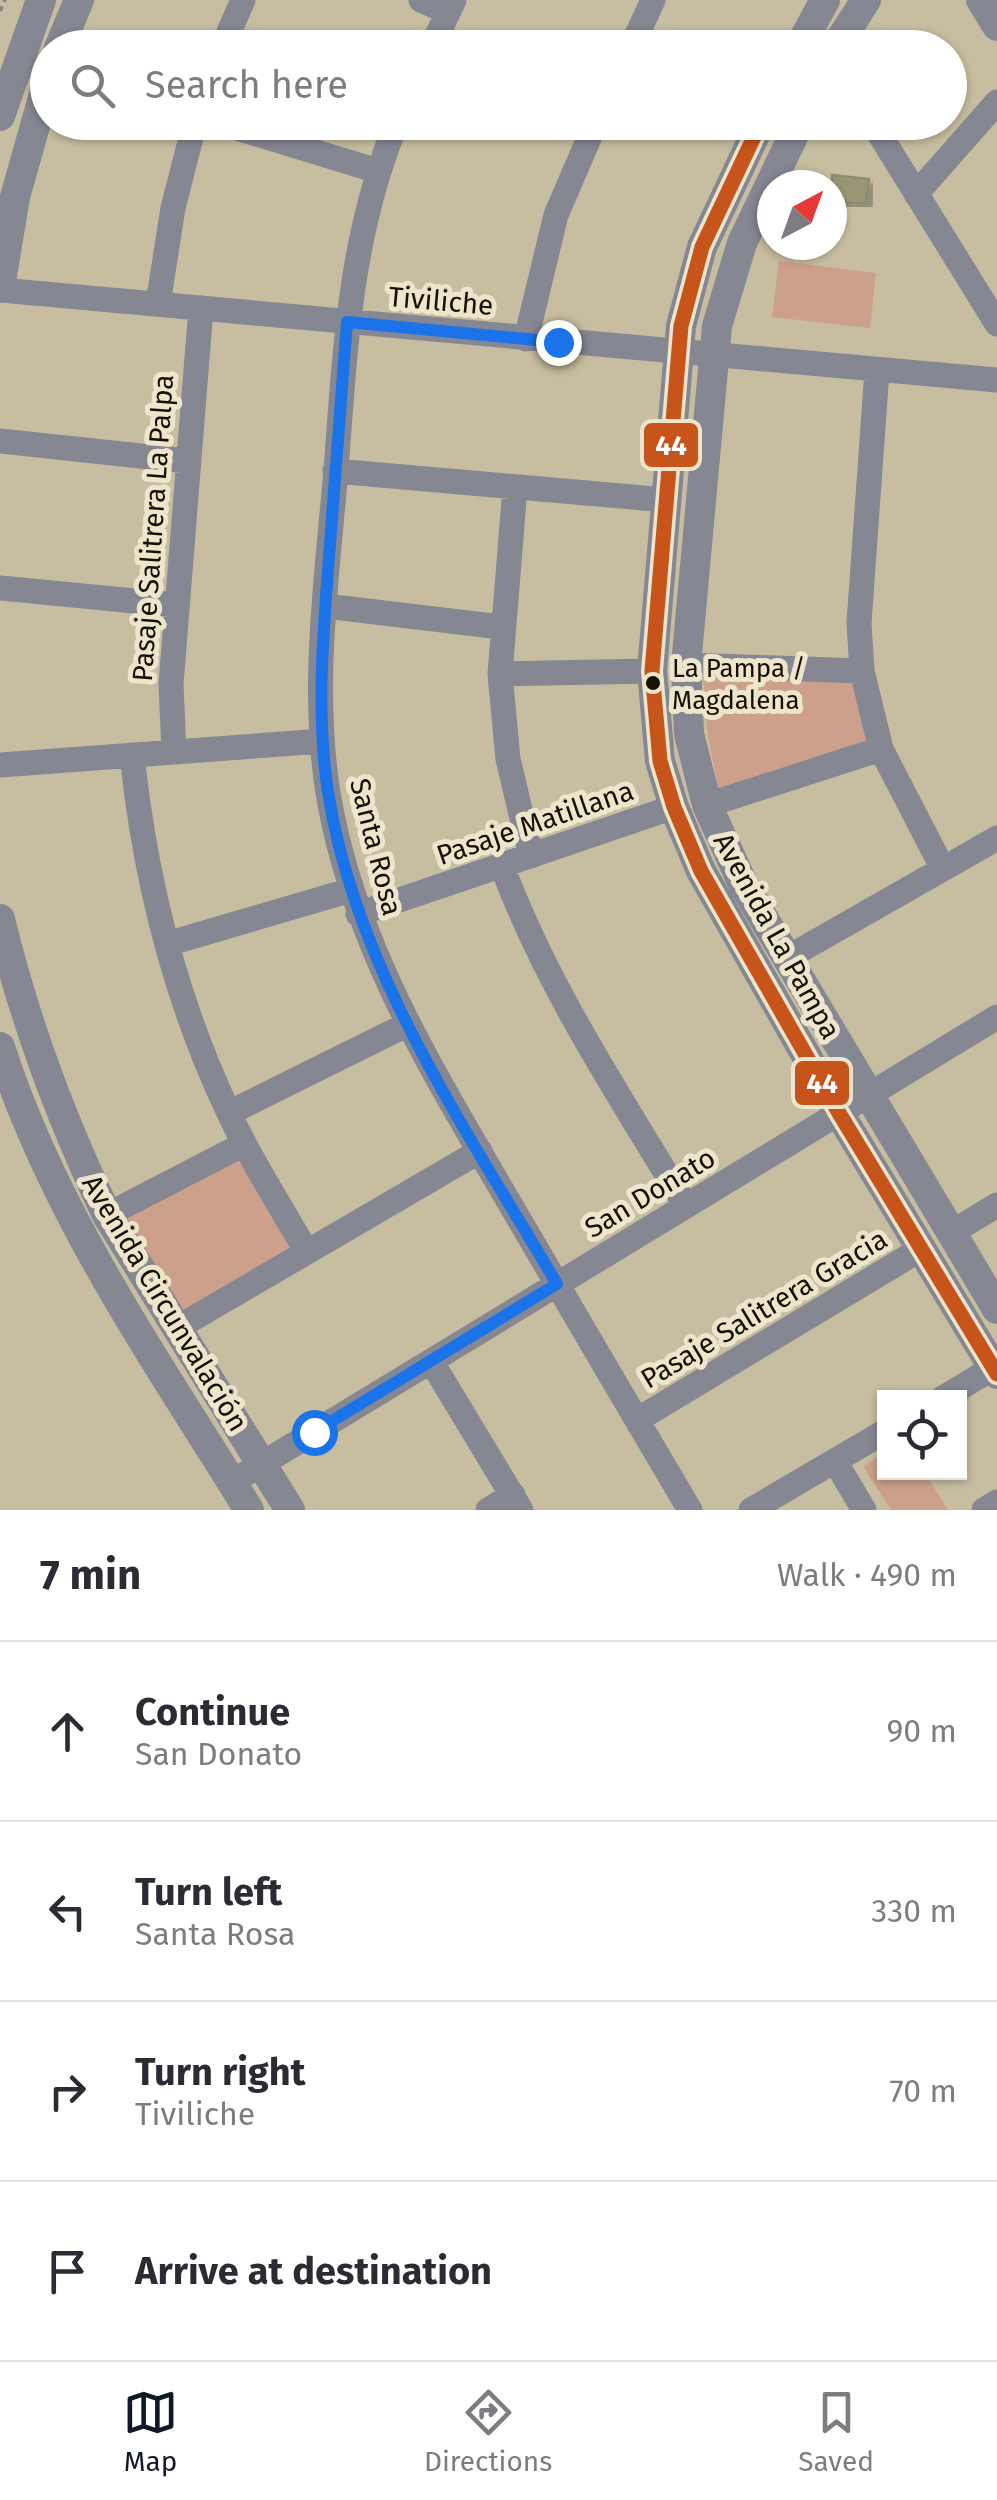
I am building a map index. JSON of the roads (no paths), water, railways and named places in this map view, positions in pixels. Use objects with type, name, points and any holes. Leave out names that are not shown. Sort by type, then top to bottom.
[{"type":"street","points":[[30,30],[41,0]]},
{"type":"street","points":[[66,30],[79,0]]},
{"type":"street","points":[[230,30],[242,0]]},
{"type":"street","points":[[420,0],[451,6],[440,30]]},
{"type":"street","points":[[639,30],[653,0]]},
{"type":"street","points":[[808,30],[825,0]]},
{"type":"street","points":[[847,30],[866,0]]},
{"type":"street","points":[[981,0],[997,26]]},
{"type":"street","points":[[0,116],[30,31]]},
{"type":"street","points":[[967,136],[997,102]]},
{"type":"street","points":[[0,289],[15,197],[31,140]]},
{"type":"street","points":[[158,304],[173,208],[190,140]]},
{"type":"street","points":[[275,140],[378,172]]},
{"type":"street","name":"Santa Rosa","points":[[390,140],[359,243],[347,322],[322,654],[322,742],[332,810],[355,902],[406,1024],[690,1510]]},
{"type":"street","points":[[526,338],[556,214],[588,140]]},
{"type":"street","name":"Avenida La Pampa","points":[[753,140],[702,247],[686,300],[678,353],[652,672],[656,738],[674,808],[701,871],[839,1113],[995,1371]]},
{"type":"street","name":"Avenida La Pampa","points":[[792,140],[732,270],[712,355],[686,665],[688,734],[707,805],[736,872],[997,1309]]},
{"type":"street","points":[[883,140],[997,324]]},
{"type":"street","points":[[916,194],[964,140]]},
{"type":"street","name":"Tiviliche","points":[[0,289],[997,380]]},
{"type":"street","name":"Pasaje Salitrera La Palpa","points":[[174,752],[170,700],[200,308]]},
{"type":"street","points":[[877,371],[859,624],[862,671],[882,748],[943,869]]},
{"type":"street","points":[[0,441],[187,461]]},
{"type":"street","points":[[336,471],[666,500]]},
{"type":"street","points":[[515,486],[500,674],[511,776],[531,856]]},
{"type":"street","points":[[0,588],[176,606]]},
{"type":"street","points":[[325,606],[501,628]]},
{"type":"street","points":[[686,665],[862,671]]},
{"type":"street","points":[[500,674],[652,672]]},
{"type":"street","points":[[0,765],[322,742]]},
{"type":"street","points":[[707,805],[882,748]]},
{"type":"street","points":[[132,756],[144,847],[166,944],[193,1028],[244,1144],[308,1252]]},
{"type":"street","name":"Pasaje Matillana","points":[[166,944],[502,866],[674,808]]},
{"type":"street","points":[[787,958],[997,838]]},
{"type":"street","points":[[502,866],[556,990],[686,1206]]},
{"type":"street","name":"Avenida Circunvalación","points":[[0,919],[42,1065],[61,1116],[108,1215],[290,1510]]},
{"type":"street","name":"San Donato","points":[[232,1482],[997,1017]]},
{"type":"street","points":[[229,1113],[406,1024]]},
{"type":"street","name":"Avenida Circunvalación","points":[[0,1047],[37,1146],[80,1235],[248,1510]]},
{"type":"street","points":[[108,1215],[244,1144]]},
{"type":"street","points":[[178,1328],[480,1152]]},
{"type":"street","points":[[951,1233],[997,1205]]},
{"type":"street","name":"Pasaje Salitrera Gracia","points":[[637,1420],[921,1249]]},
{"type":"street","points":[[431,1361],[517,1503],[488,1510]]},
{"type":"street","points":[[958,1390],[995,1371]]},
{"type":"street","points":[[751,1510],[877,1436]]},
{"type":"street","points":[[836,1460],[864,1510]]},
{"type":"street","points":[[984,1510],[997,1502]]},
{"type":"place","name":"La Pampa / Magdalena","points":[[653,683]]}]
